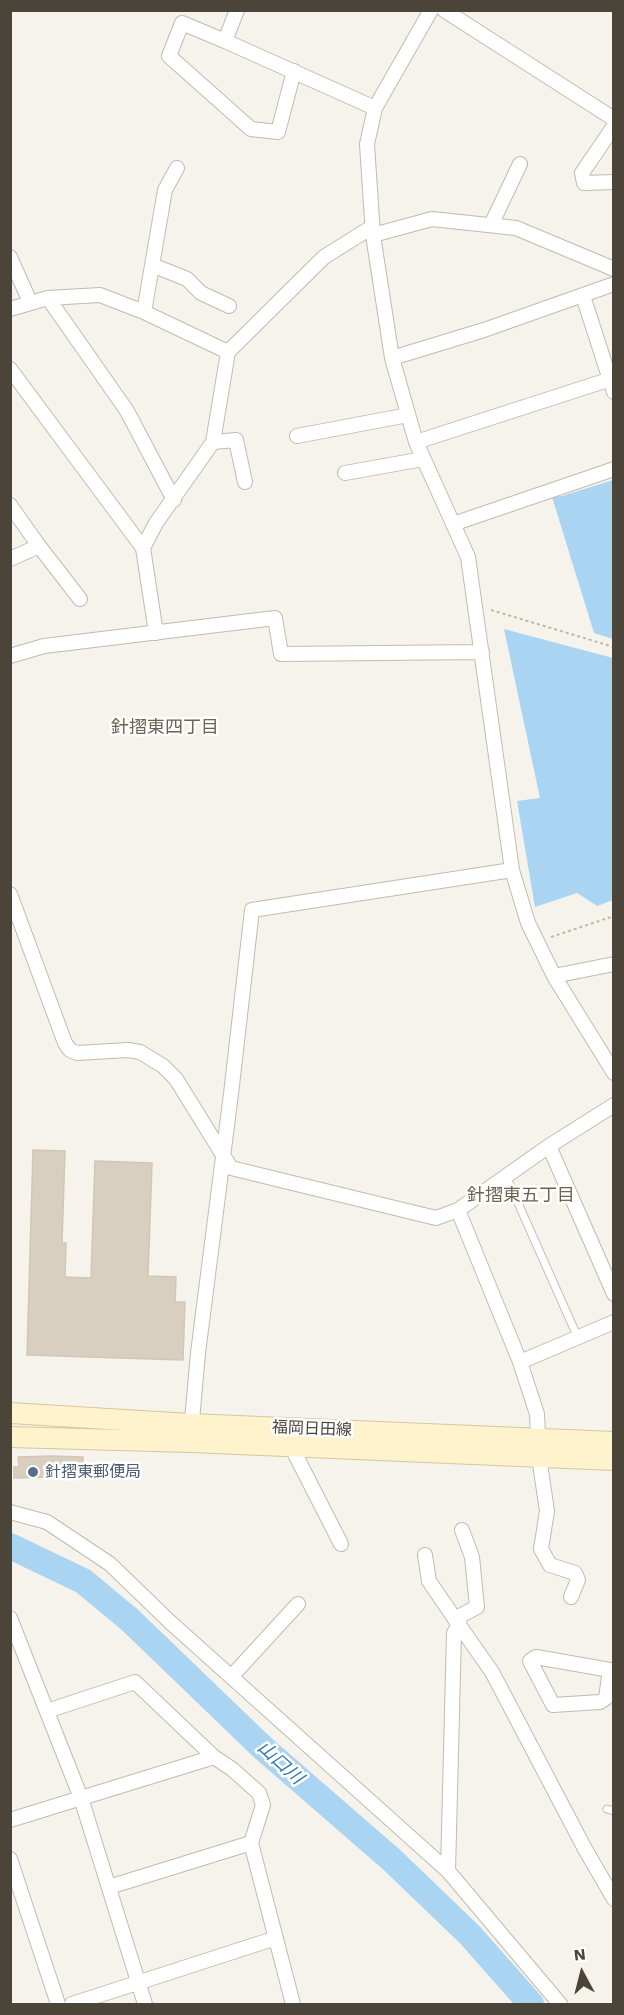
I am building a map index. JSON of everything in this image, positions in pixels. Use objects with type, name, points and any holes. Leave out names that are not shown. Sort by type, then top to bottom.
[{"type":"main road","name":"福岡日田線","points":[[10,1413],[191,1433]]},
{"type":"main road","name":"福岡日田線","points":[[10,1437],[191,1433],[539,1447],[614,1442]]},
{"type":"main road","name":"福岡日田線","points":[[539,1447],[614,1460]]},
{"type":"street","points":[[225,41],[237,10]]},
{"type":"street","points":[[431,10],[375,108],[367,144],[373,231],[392,358],[416,442],[468,557],[512,870],[528,923],[554,976],[614,1073]]},
{"type":"street","points":[[444,10],[612,117],[582,173],[584,183],[614,182]]},
{"type":"street","points":[[294,71],[278,132],[250,129],[169,56],[182,23],[294,71],[375,108]]},
{"type":"street","points":[[491,225],[520,164]]},
{"type":"street","points":[[144,312],[165,189],[177,168]]},
{"type":"street","points":[[143,548],[156,523],[213,442],[228,352],[324,258],[373,231],[432,219],[516,228],[614,269]]},
{"type":"street","points":[[10,257],[30,302]]},
{"type":"street","points":[[152,265],[187,279],[201,294],[229,306]]},
{"type":"street","points":[[392,358],[484,330],[614,284]]},
{"type":"street","points":[[10,309],[48,298],[100,295],[144,312],[228,352]]},
{"type":"street","points":[[416,442],[612,383],[583,296]]},
{"type":"street","points":[[48,298],[127,411],[174,500]]},
{"type":"street","points":[[10,369],[143,548],[156,633]]},
{"type":"street","points":[[297,436],[408,415]]},
{"type":"street","points":[[213,442],[236,440],[245,482]]},
{"type":"street","points":[[345,473],[423,459]]},
{"type":"street","points":[[453,524],[614,469]]},
{"type":"street","points":[[10,506],[80,599]]},
{"type":"street","points":[[10,559],[39,546]]},
{"type":"street","points":[[10,656],[44,646],[274,618],[281,654],[482,652]]},
{"type":"street","points":[[191,1433],[252,910],[512,870]]},
{"type":"street","points":[[10,894],[65,1043],[70,1050],[77,1053],[128,1050],[158,1062],[176,1079],[231,1168],[436,1218],[458,1210],[549,1146],[614,1105]]},
{"type":"street","points":[[554,976],[614,964]]},
{"type":"street","points":[[596,1042],[614,1049]]},
{"type":"street","points":[[549,1146],[614,1294]]},
{"type":"street","points":[[458,1210],[520,1362],[537,1414],[547,1511],[541,1549],[550,1565],[575,1573],[578,1580],[571,1597]]},
{"type":"street","points":[[520,1362],[614,1322]]},
{"type":"street","points":[[291,1437],[341,1544]]},
{"type":"street","points":[[10,1512],[47,1522],[110,1564],[231,1677],[448,1871],[560,2004]]},
{"type":"street","points":[[448,1871],[454,1632],[459,1625],[460,1616],[477,1607],[471,1557],[462,1530]]},
{"type":"street","points":[[425,1555],[429,1581],[492,1672],[585,1849],[614,1899]]},
{"type":"street","points":[[231,1677],[298,1604]]},
{"type":"street","points":[[10,1618],[81,1798],[146,2004]]},
{"type":"street","points":[[536,1657],[610,1670],[610,1701],[553,1705],[530,1661],[536,1657]]},
{"type":"street","points":[[47,1711],[135,1682],[214,1757],[232,1768],[259,1793],[263,1805],[251,1843],[293,2004]]},
{"type":"street","points":[[10,1820],[214,1757]]},
{"type":"street","points":[[109,1887],[251,1843]]},
{"type":"street","points":[[10,1859],[58,2004]]},
{"type":"street","points":[[72,2004],[276,1938]]},
{"type":"lane","points":[[506,1176],[578,1338]]},
{"type":"path","points":[[476,606],[614,647]]},
{"type":"path","points":[[537,942],[614,916]]},
{"type":"water","points":[[614,480],[613,639],[594,633],[552,497]]},
{"type":"water","points":[[504,629],[613,658],[613,900],[597,906],[577,893],[535,907],[517,801],[540,798]]},
{"type":"building","points":[[33,1150],[65,1151],[62,1243],[66,1243],[65,1277],[91,1278],[95,1161],[152,1163],[148,1276],[176,1277],[175,1302],[185,1302],[183,1360],[27,1355]]},
{"type":"building","points":[[18,1457],[83,1457],[83,1475],[51,1474],[51,1477],[14,1478],[14,1467],[19,1467]]},
{"type":"waterway","name":"山口川","points":[[10,1546],[83,1581],[129,1619],[263,1748],[392,1860],[470,1935],[531,2004]]},
{"type":"place","name":"針摺東郵便局","points":[[33,1472]]},
{"type":"district","name":"針摺東四丁目","points":[[165,728]]},
{"type":"district","name":"針摺東五丁目","points":[[521,1196]]}]
